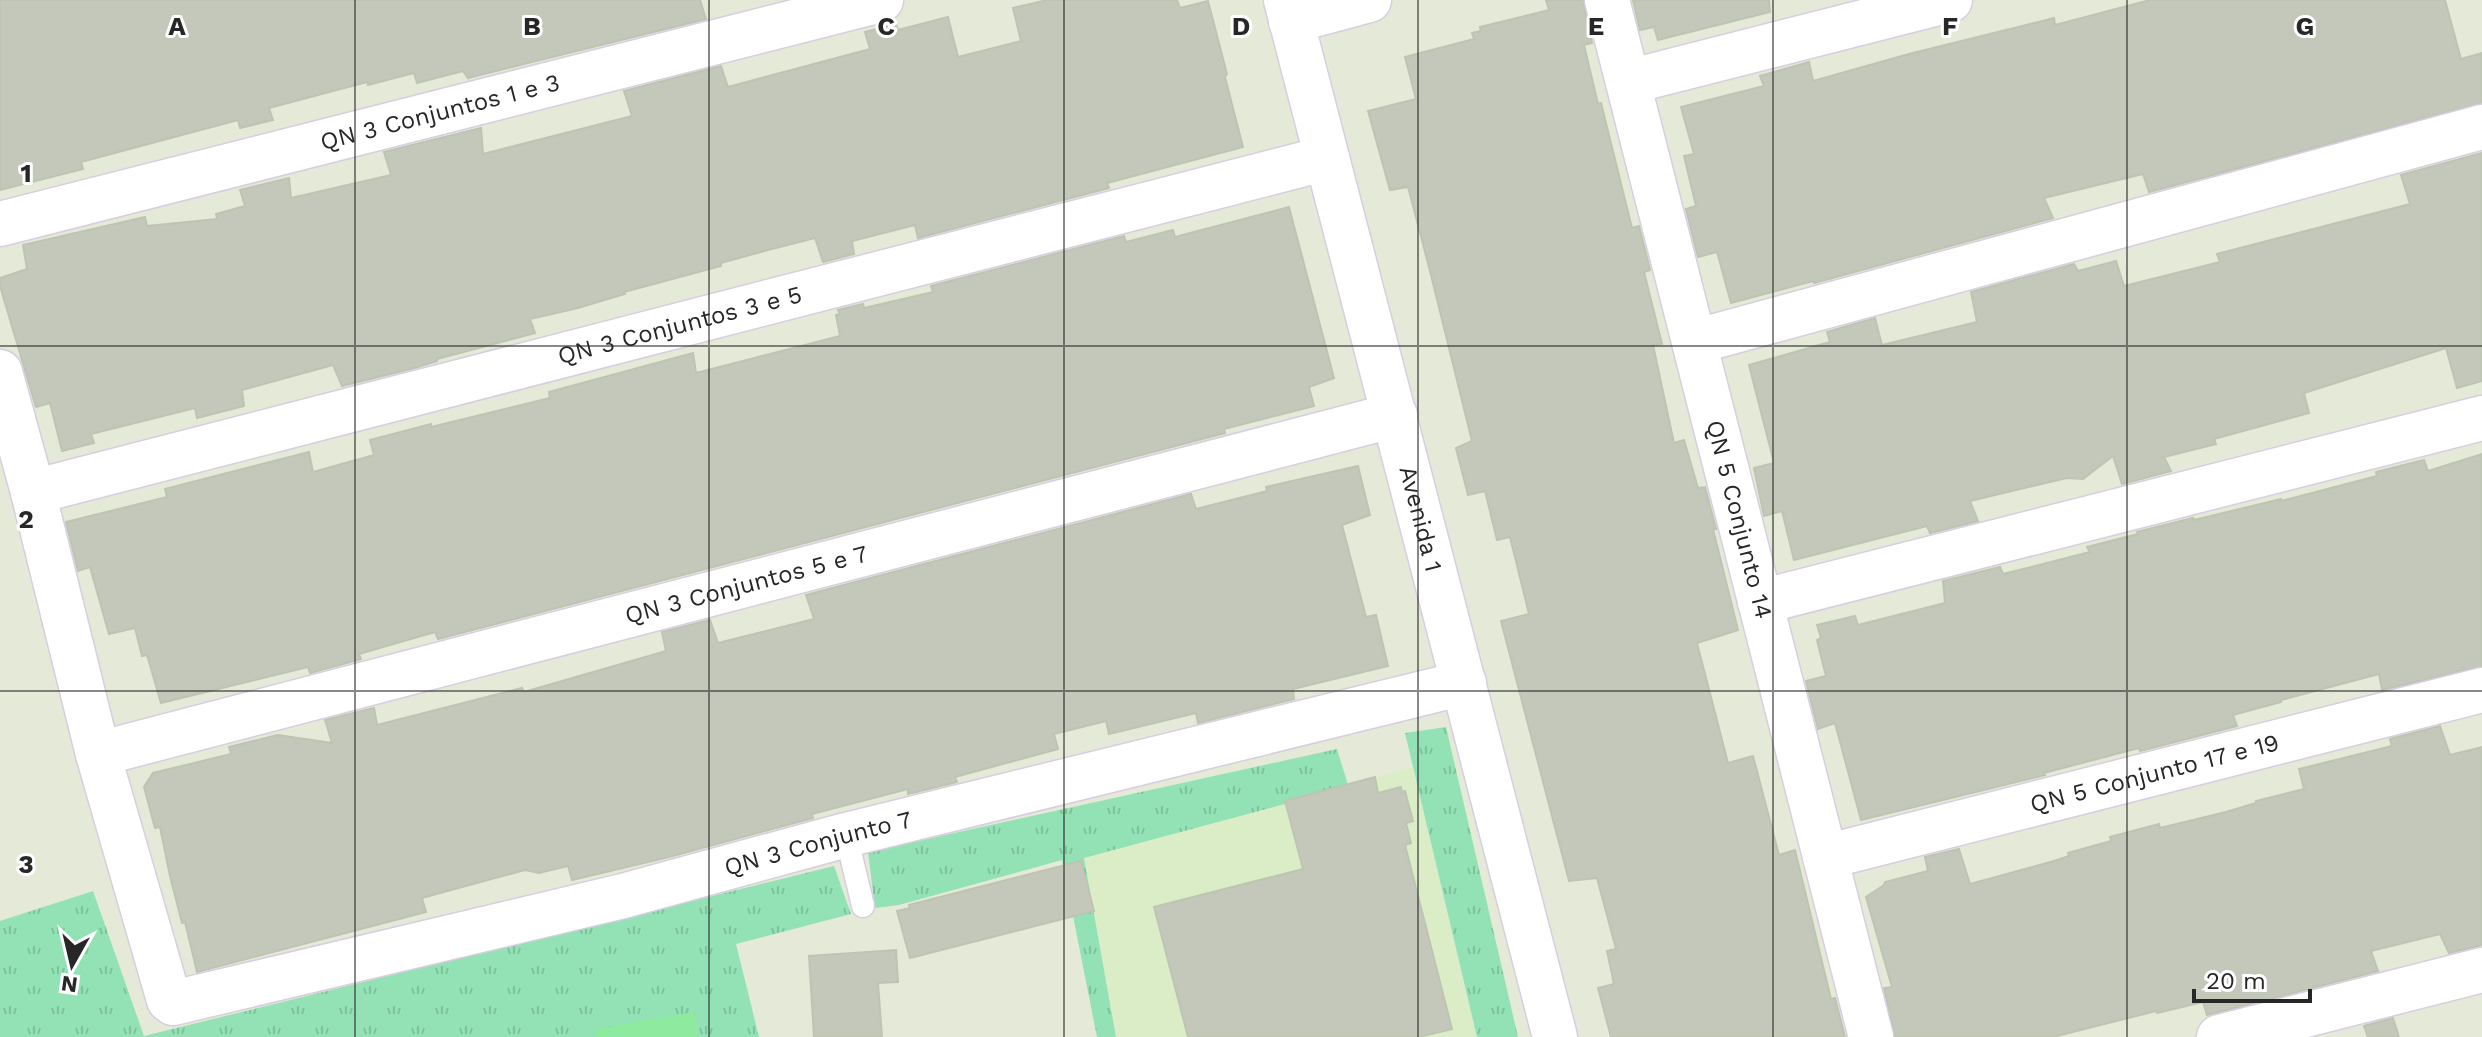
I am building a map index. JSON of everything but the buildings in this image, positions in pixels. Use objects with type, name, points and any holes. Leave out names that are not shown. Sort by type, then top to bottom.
[{"type":"street","name":"QN 3 Conjuntos 1 e 3","points":[[0,224],[881,0]]},
{"type":"street","points":[[1288,10],[1369,0]]},
{"type":"street","name":"QN 5 Conjunto 14","points":[[1607,0],[1871,1037]]},
{"type":"street","points":[[1628,82],[1950,0]]},
{"type":"street","name":"Avenida 1","points":[[1288,10],[1555,1037]]},
{"type":"street","points":[[1694,342],[2482,127]]},
{"type":"street","name":"QN 3 Conjuntos 3 e 5","points":[[33,492],[1327,158]]},
{"type":"street","points":[[0,372],[98,754]]},
{"type":"street","name":"QN 3 Conjuntos 5 e 7","points":[[98,754],[1395,415]]},
{"type":"street","points":[[1760,602],[2482,418]]},
{"type":"street","name":"QN 3 Conjunto 7","points":[[98,754],[169,1000],[173,1003],[623,896],[846,835],[1464,683]]},
{"type":"street","name":"QN 5 Conjunto 17 e 19","points":[[1825,857],[2482,690]]},
{"type":"street","points":[[2219,1037],[2482,970]]},
{"type":"lane","points":[[846,835],[863,906]]},
{"type":"shaded area","points":[[1413,767],[1477,1037],[1116,1037],[1084,858]]},
{"type":"green space","points":[[1446,727],[1518,1037],[1477,1037],[1405,733]]},
{"type":"green space","points":[[1337,749],[1348,785],[1084,858],[1116,1037],[1097,1037],[1062,860],[899,905],[875,908],[868,852]]},
{"type":"green space","points":[[834,866],[851,914],[736,944],[759,1037],[0,1037],[0,921],[93,891],[144,1036]]},
{"type":"green space","points":[[694,1012],[698,1037],[597,1037],[595,1029]]}]
